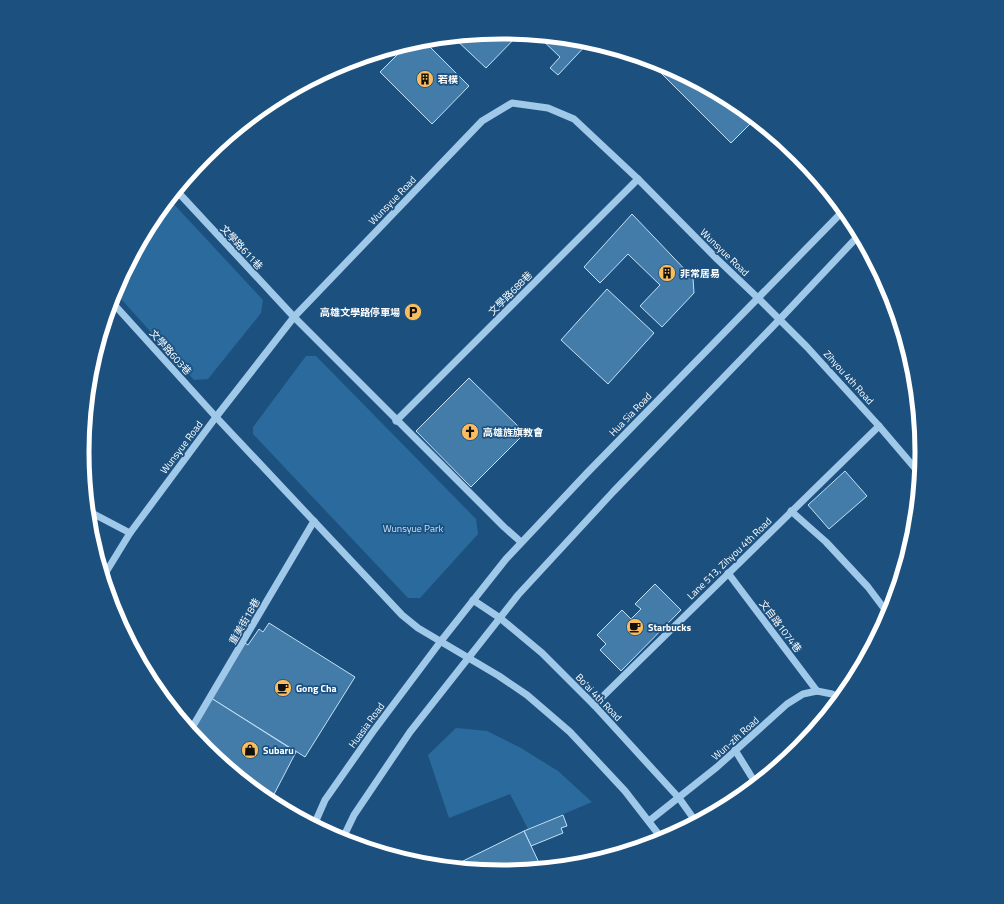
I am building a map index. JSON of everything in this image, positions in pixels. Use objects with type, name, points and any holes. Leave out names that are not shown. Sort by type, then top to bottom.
[{"type":"street","name":"Wunsyue Road","points":[[107,571],[130,533],[216,417],[294,317],[482,121],[512,103],[548,108],[574,120],[638,179],[717,260],[758,298]]},
{"type":"street","name":"文學路688巷","points":[[396,421],[638,179]]},
{"type":"street","name":"文學路611巷","points":[[180,194],[294,317],[396,421],[504,528],[521,542]]},
{"type":"street","name":"Hua Sia Road","points":[[441,641],[521,542],[722,333],[839,215]]},
{"type":"street","points":[[345,834],[354,815],[410,732],[518,595],[613,492],[780,320],[855,239]]},
{"type":"street","name":"Zihyou 4th Road","points":[[758,298],[819,358],[914,467]]},
{"type":"street","name":"文學路603巷","points":[[116,306],[216,417],[402,615],[418,628],[441,641]]},
{"type":"street","name":"Lane 513, Zihyou 4th Road","points":[[594,705],[879,426]]},
{"type":"street","points":[[791,511],[826,542],[868,587],[884,609]]},
{"type":"street","points":[[94,514],[130,533]]},
{"type":"street","name":"重美街18巷","points":[[193,726],[314,521]]},
{"type":"street","name":"文自路1074巷","points":[[728,573],[817,691]]},
{"type":"street","name":"Bo'ai 4th Road","points":[[473,600],[500,618],[542,653],[594,705],[678,798],[693,818]]},
{"type":"street","points":[[441,641],[527,695],[570,732],[625,791],[659,834]]},
{"type":"street","name":"Huasia Road","points":[[316,820],[329,794],[372,733],[441,641]]},
{"type":"street","points":[[817,691],[835,696]]},
{"type":"street","name":"Wun-zih Road","points":[[649,821],[717,767],[787,704],[804,694],[817,691]]},
{"type":"street","points":[[735,750],[753,780]]},
{"type":"green space","points":[[173,203],[263,300],[261,313],[208,379],[194,380],[119,297],[144,245]]},
{"type":"green space","name":"Wunsyue Park","points":[[306,356],[316,356],[476,519],[478,534],[420,598],[408,598],[253,434],[253,427]]},
{"type":"green space","points":[[456,728],[487,731],[521,748],[558,771],[592,802],[528,829],[510,794],[449,818],[428,755]]},
{"type":"building","points":[[514,39],[486,68],[458,42]]},
{"type":"building","points":[[544,42],[584,47],[558,75],[550,68],[560,57]]},
{"type":"building","name":"若樸","points":[[429,46],[469,86],[432,124],[380,72],[400,52]]},
{"type":"building","points":[[657,69],[708,94],[750,122],[751,123],[731,143]]},
{"type":"building","name":"非常居易","points":[[632,214],[693,278],[694,293],[662,327],[640,306],[660,285],[628,254],[600,283],[584,267]]},
{"type":"building","points":[[607,289],[654,333],[608,384],[561,340]]},
{"type":"building","name":"高雄旌旗教會","points":[[469,378],[525,433],[471,487],[416,431]]},
{"type":"building","points":[[845,471],[867,496],[829,529],[808,505]]},
{"type":"building","name":"Starbucks","points":[[655,584],[681,610],[621,671],[600,650],[606,644],[597,635],[622,610],[631,619],[641,609],[635,604]]},
{"type":"building","name":"Gong Cha","points":[[269,623],[355,677],[305,757],[211,698],[245,643],[248,645],[259,629],[263,632]]},
{"type":"building","name":"Subaru","points":[[211,698],[296,752],[273,795],[230,763],[194,727]]},
{"type":"building","points":[[563,815],[567,826],[561,828],[563,833],[531,846],[524,831]]},
{"type":"building","points":[[524,831],[539,863],[502,865],[461,862]]},
{"type":"place","name":"若樸","points":[[425,79]]},
{"type":"place","name":"非常居易","points":[[667,273]]},
{"type":"place","name":"高雄文學路停車場","points":[[413,312]]},
{"type":"place","name":"高雄旌旗教會","points":[[470,432]]},
{"type":"place","name":"Starbucks","points":[[635,627]]},
{"type":"place","name":"Gong Cha","points":[[283,688]]},
{"type":"place","name":"Subaru","points":[[250,750]]}]
